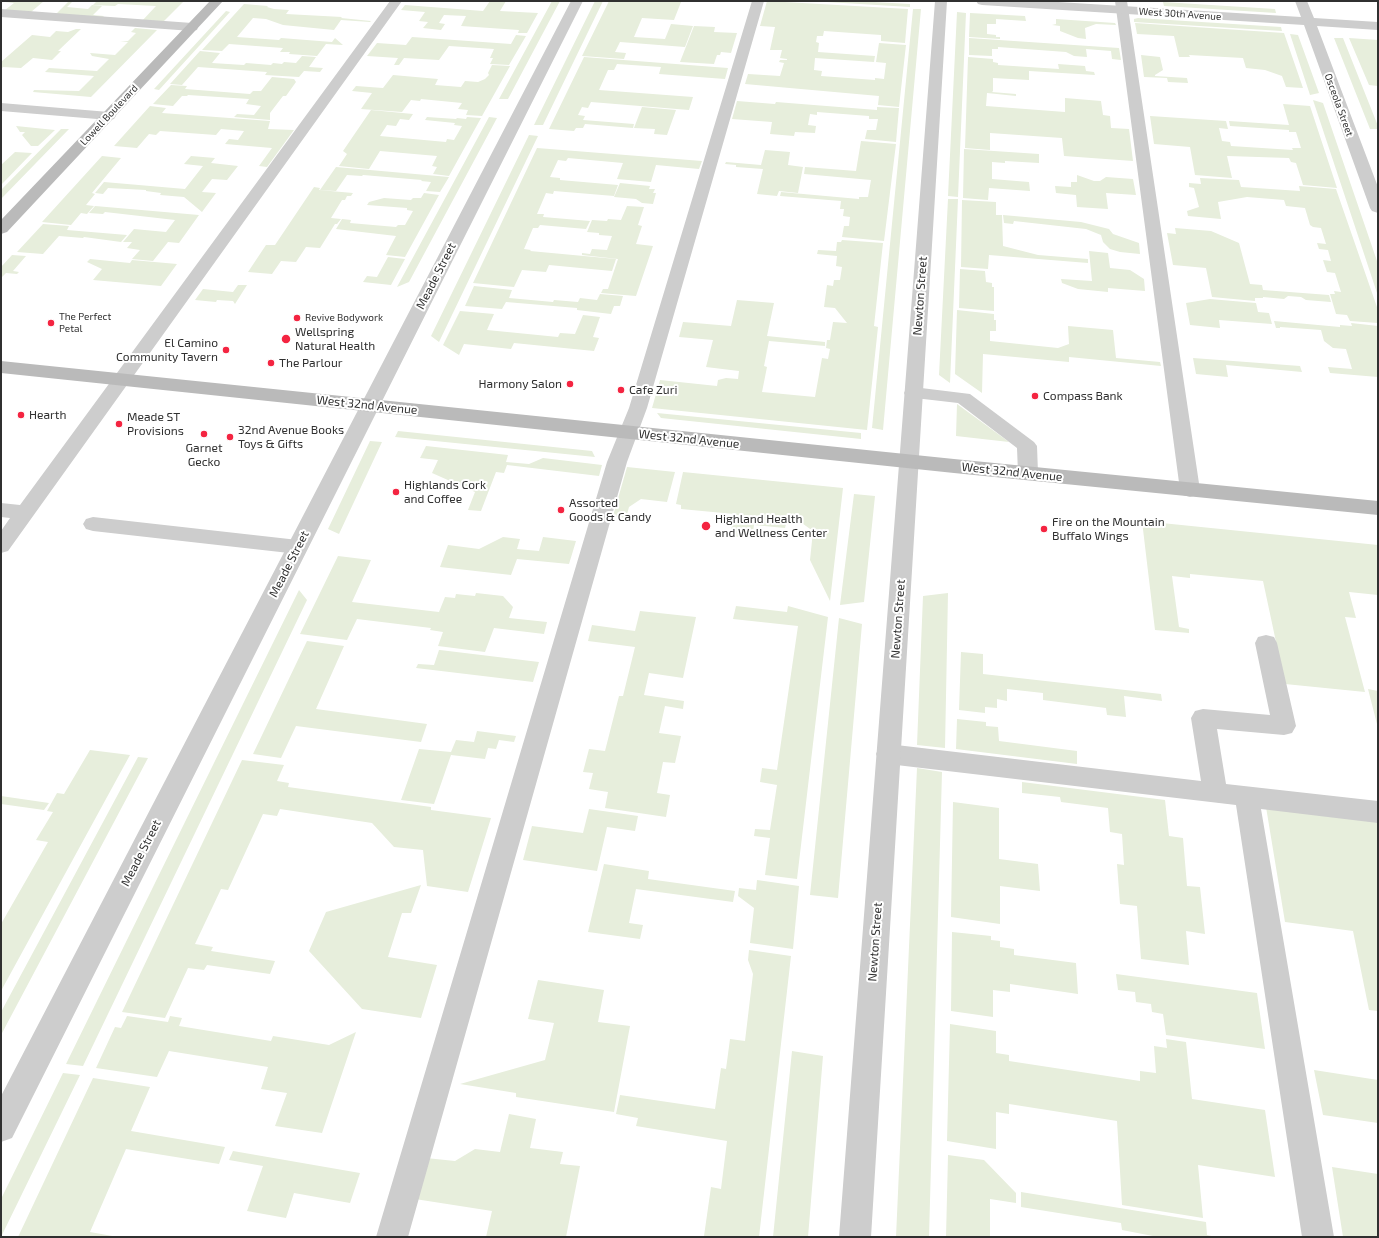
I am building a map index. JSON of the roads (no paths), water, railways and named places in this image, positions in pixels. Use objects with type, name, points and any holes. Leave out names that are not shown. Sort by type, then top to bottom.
[{"type":"street","name":"Lowell Boulevard","points":[[3,226],[217,1]]},
{"type":"street","points":[[1,546],[396,1]]},
{"type":"street","name":"Meade Street","points":[[1,1127],[577,1]]},
{"type":"street","points":[[392,1237],[617,462],[638,408],[758,1]]},
{"type":"street","name":"Newton Street","points":[[855,1237],[941,1]]},
{"type":"street","name":"West 30th Avenue","points":[[982,1],[1122,5],[1309,22],[1378,26]]},
{"type":"street","name":"Osceola Street","points":[[1301,1],[1378,208]]},
{"type":"street","points":[[1122,5],[1190,490]]},
{"type":"street","points":[[1,13],[192,28]]},
{"type":"street","points":[[1,107],[109,116]]},
{"type":"street","name":"West 32nd Avenue","points":[[1,367],[908,462],[1378,508]]},
{"type":"street","points":[[913,392],[963,398],[1027,446],[1028,473]]},
{"type":"street","points":[[1,510],[25,513]]},
{"type":"street","points":[[93,524],[298,547]]},
{"type":"street","points":[[1215,792],[1203,718],[1284,726],[1266,643]]},
{"type":"street","points":[[888,754],[1378,812]]},
{"type":"street","points":[[1247,797],[1318,1237]]},
{"type":"place","name":"Revive Bodywork","points":[[297,318]]},
{"type":"place","name":"The Perfect Petal","points":[[51,323]]},
{"type":"place","name":"Wellspring Natural Health","points":[[286,339]]},
{"type":"place","name":"El Camino Community Tavern","points":[[226,350]]},
{"type":"place","name":"The Parlour","points":[[271,363]]},
{"type":"place","name":"Harmony Salon","points":[[570,384]]},
{"type":"place","name":"Cafe Zuri","points":[[621,390]]},
{"type":"place","name":"Compass Bank","points":[[1035,396]]},
{"type":"place","name":"Hearth","points":[[21,415]]},
{"type":"place","name":"Meade ST Provisions","points":[[119,424]]},
{"type":"place","name":"Garnet Gecko","points":[[204,434]]},
{"type":"place","name":"32nd Avenue Books Toys & Gifts","points":[[230,437]]},
{"type":"place","name":"Highlands Cork and Coffee","points":[[396,492]]},
{"type":"place","name":"Assorted Goods & Candy","points":[[561,510]]},
{"type":"place","name":"Highland Health and Wellness Center","points":[[706,526]]},
{"type":"place","name":"Fire on the Mountain Buffalo Wings","points":[[1044,529]]}]
